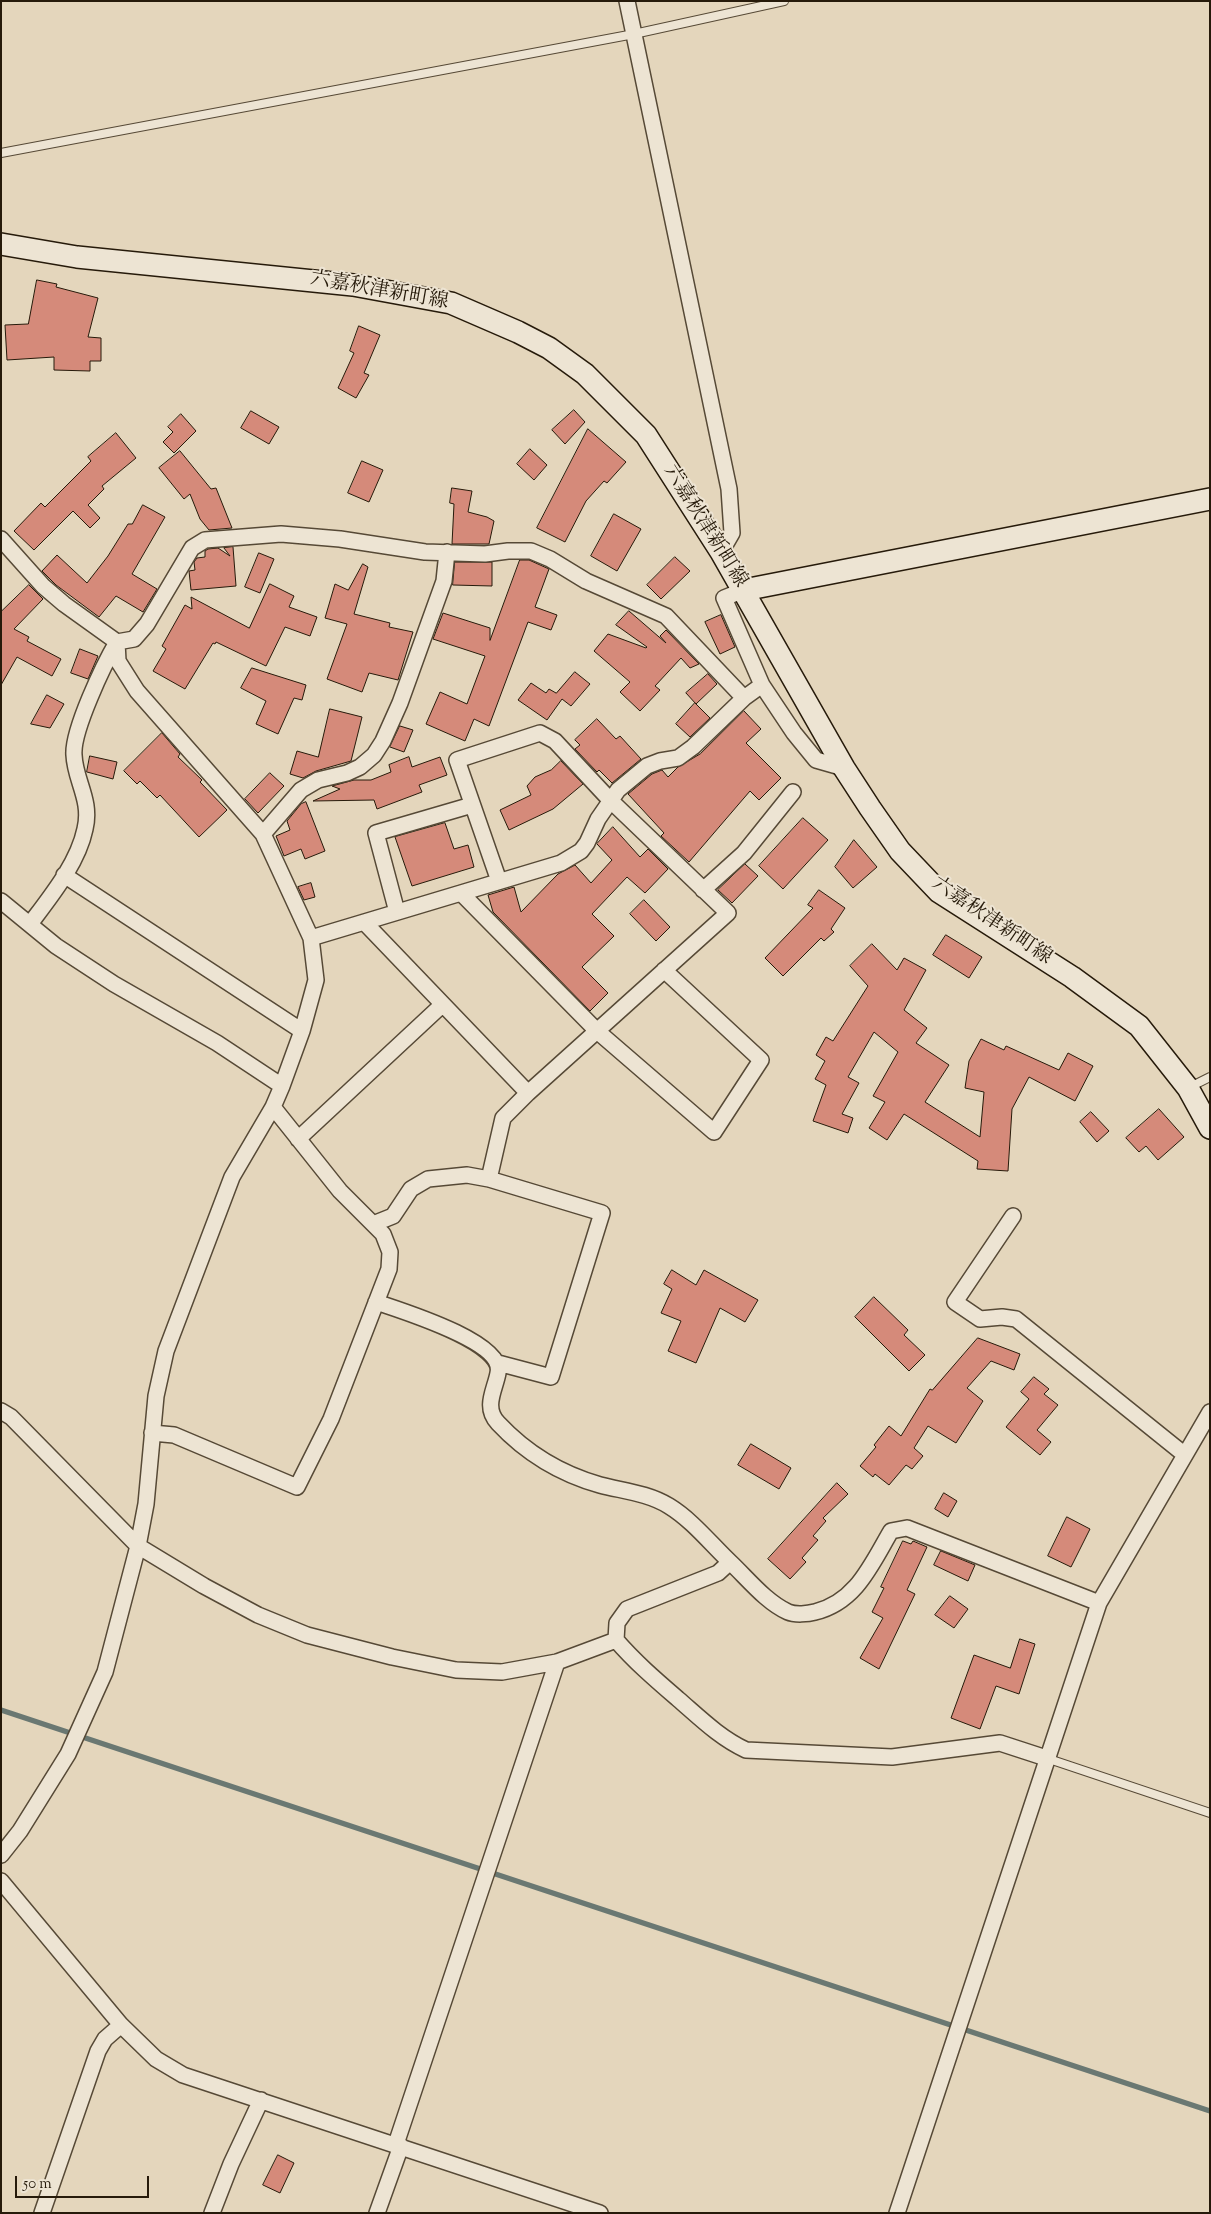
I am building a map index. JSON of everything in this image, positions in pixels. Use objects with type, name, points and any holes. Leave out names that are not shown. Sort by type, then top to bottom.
[{"type":"main road","name":"六嘉秋津新町線","points":[[1,244],[77,257],[353,285],[451,303],[534,340],[585,374],[646,435],[744,590],[844,768],[900,850],[939,892],[1072,977],[1139,1026],[1188,1088],[1210,1128]]},
{"type":"main road","points":[[744,590],[1210,499]]},
{"type":"street","points":[[628,1],[729,489],[732,533],[721,552]]},
{"type":"street","points":[[1,539],[43,586],[64,604],[117,642],[134,639],[147,624],[192,548],[205,540],[282,534],[425,552],[485,554],[531,551],[550,559],[586,581],[666,616],[744,698]]},
{"type":"street","points":[[263,834],[301,790],[318,780],[347,773],[360,767],[374,755],[383,741],[400,703],[444,581],[447,552]]},
{"type":"street","points":[[744,590],[724,598],[762,686],[816,760],[844,768]]},
{"type":"street","points":[[1,1855],[20,1832],[68,1754],[105,1672],[138,1546],[146,1504],[156,1396],[169,1342],[232,1177],[273,1107],[282,1086],[302,1031],[316,980],[311,938],[263,834],[137,692],[118,661],[117,642]]},
{"type":"street","points":[[30,924],[64,875],[85,829],[87,803],[74,755],[75,738],[104,663],[117,642]]},
{"type":"street","points":[[311,938],[499,880],[561,863],[581,851],[610,800],[618,790],[647,766],[660,761],[678,758],[693,747],[744,698],[762,686]]},
{"type":"street","points":[[489,1179],[503,1118],[596,1031],[728,913],[610,800],[555,741],[540,733],[457,760],[499,880]]},
{"type":"street","points":[[704,890],[744,853],[793,792]]},
{"type":"street","points":[[397,912],[376,833],[472,805]]},
{"type":"street","points":[[64,875],[302,1031]]},
{"type":"street","points":[[461,893],[596,1031],[714,1132],[761,1060],[664,970]]},
{"type":"street","points":[[1,901],[56,946],[89,968],[217,1043],[282,1086]]},
{"type":"street","points":[[364,922],[528,1093]]},
{"type":"street","points":[[298,1139],[442,1005]]},
{"type":"street","points":[[152,1433],[174,1435],[297,1487],[331,1419],[389,1269],[390,1252],[383,1234],[340,1190],[273,1107]]},
{"type":"street","points":[[373,1224],[393,1216],[411,1189],[428,1179],[467,1175],[489,1179],[602,1213],[551,1377],[498,1363],[482,1348],[441,1325],[376,1302]]},
{"type":"street","points":[[1013,1216],[955,1302],[980,1319],[1002,1317],[1016,1319],[1184,1455]]},
{"type":"street","points":[[498,1363],[499,1372],[492,1388],[490,1410],[496,1422],[543,1461],[572,1476],[602,1486],[626,1489],[668,1505],[766,1597],[790,1613],[809,1614],[832,1608],[858,1587],[891,1531],[907,1528],[1098,1603]]},
{"type":"street","points":[[1,1411],[11,1417],[138,1546],[227,1599],[258,1615],[306,1635],[392,1657],[456,1670],[502,1672],[557,1662],[616,1640]]},
{"type":"street","points":[[897,2213],[1098,1603],[1210,1412]]},
{"type":"street","points":[[730,1562],[718,1573],[627,1609],[617,1623],[616,1640],[630,1657],[729,1742],[746,1750],[892,1757],[1000,1743],[1046,1758]]},
{"type":"street","points":[[377,2213],[557,1662]]},
{"type":"street","points":[[1,1881],[122,2025],[156,2059],[184,2075],[600,2213]]},
{"type":"street","points":[[42,2213],[98,2051],[106,2039],[122,2025]]},
{"type":"street","points":[[212,2213],[231,2164],[261,2100]]},
{"type":"lane","points":[[1,154],[634,34],[784,1]]},
{"type":"lane","points":[[1188,1088],[1210,1077]]},
{"type":"lane","points":[[1046,1758],[1210,1813]]},
{"type":"building","points":[[37,280],[57,284],[56,287],[98,298],[88,337],[101,338],[101,361],[90,361],[90,371],[54,370],[54,357],[7,360],[5,325],[28,324]]},
{"type":"building","points":[[359,326],[380,335],[364,373],[369,375],[356,398],[338,388],[354,353],[350,351]]},
{"type":"building","points":[[574,410],[585,422],[565,444],[552,430]]},
{"type":"building","points":[[251,411],[279,427],[269,444],[241,428]]},
{"type":"building","points":[[181,414],[196,431],[174,453],[163,442],[173,432],[168,427]]},
{"type":"building","points":[[588,429],[626,462],[607,483],[604,481],[586,501],[565,542],[537,528]]},
{"type":"building","points":[[116,433],[136,458],[102,486],[104,489],[88,505],[100,518],[90,528],[73,511],[34,550],[14,531],[41,503],[45,507],[91,461],[88,457]]},
{"type":"building","points":[[530,449],[547,465],[534,480],[517,464]]},
{"type":"building","points":[[180,451],[211,489],[216,488],[232,528],[209,530],[200,519],[190,494],[184,499],[159,468]]},
{"type":"building","points":[[362,461],[383,470],[369,502],[348,493]]},
{"type":"building","points":[[452,488],[472,491],[468,512],[494,521],[489,544],[452,544],[454,504],[450,503]]},
{"type":"building","points":[[143,505],[165,517],[132,574],[157,589],[143,612],[116,596],[99,617],[56,585],[42,571],[57,555],[87,583],[108,556],[128,524],[132,524]]},
{"type":"building","points":[[614,514],[641,529],[617,571],[591,556]]},
{"type":"building","points":[[233,547],[236,586],[191,590],[189,571],[195,570],[194,562],[197,558],[205,557],[205,551],[208,549],[218,548],[230,556],[224,548]]},
{"type":"building","points":[[259,553],[274,559],[260,593],[245,587]]},
{"type":"building","points":[[675,557],[690,571],[661,599],[647,585]]},
{"type":"building","points":[[520,560],[529,560],[549,569],[535,607],[557,615],[551,630],[528,622],[489,726],[474,719],[465,741],[426,724],[440,692],[467,704],[485,656],[433,639],[443,613],[490,628],[490,640]]},
{"type":"building","points":[[455,562],[492,562],[492,586],[453,585]]},
{"type":"building","points":[[363,564],[368,567],[354,614],[390,623],[389,627],[413,632],[398,680],[369,673],[362,692],[327,679],[347,624],[325,618],[335,584],[348,590]]},
{"type":"building","points":[[270,584],[294,596],[289,607],[317,617],[310,636],[285,627],[266,666],[216,642],[215,644],[213,643],[185,689],[153,671],[166,649],[162,646],[185,605],[192,609],[191,597],[249,628]]},
{"type":"building","points":[[29,585],[43,599],[14,629],[29,637],[27,641],[61,659],[52,676],[17,657],[1,685],[1,612]]},
{"type":"building","points":[[629,611],[666,643],[660,636],[666,630],[699,664],[690,668],[681,658],[655,686],[660,690],[640,711],[620,692],[630,682],[594,651],[608,634],[647,647],[616,625]]},
{"type":"building","points":[[721,615],[735,647],[720,654],[705,622]]},
{"type":"building","points":[[80,649],[98,656],[88,679],[71,673]]},
{"type":"building","points":[[252,668],[306,685],[302,700],[294,698],[278,734],[256,724],[266,701],[241,688]]},
{"type":"building","points":[[575,672],[590,684],[571,706],[562,699],[547,720],[518,700],[531,683],[546,693],[549,689],[556,693]]},
{"type":"building","points":[[708,674],[717,684],[696,704],[686,693]]},
{"type":"building","points":[[47,695],[64,704],[50,728],[31,724]]},
{"type":"building","points":[[695,703],[710,718],[690,737],[676,724]]},
{"type":"building","points":[[330,709],[362,717],[351,761],[316,771],[303,778],[290,774],[297,751],[318,757]]},
{"type":"building","points":[[744,711],[761,729],[746,743],[781,778],[759,800],[750,791],[689,862],[661,836],[664,833],[628,794],[652,774],[662,770],[668,777],[678,767],[700,754]]},
{"type":"building","points":[[597,719],[616,739],[620,736],[641,759],[612,783],[599,770],[597,772],[575,749],[580,745],[575,740]]},
{"type":"building","points":[[400,726],[413,730],[404,752],[390,747]]},
{"type":"building","points":[[162,733],[180,754],[178,757],[202,780],[200,782],[227,810],[199,837],[160,795],[157,798],[140,781],[137,784],[124,771]]},
{"type":"building","points":[[90,756],[117,762],[113,779],[87,772]]},
{"type":"building","points":[[409,757],[412,767],[440,757],[447,775],[419,785],[422,792],[377,809],[374,800],[313,801],[340,789],[332,786],[354,780],[371,780],[391,772],[389,765]]},
{"type":"building","points":[[561,761],[583,784],[553,809],[509,830],[500,810],[531,795],[527,786],[535,777],[551,770]]},
{"type":"building","points":[[270,773],[284,786],[258,813],[245,799]]},
{"type":"building","points":[[306,802],[325,851],[305,859],[301,849],[284,856],[276,836],[290,830],[287,821],[301,804]]},
{"type":"building","points":[[803,818],[828,840],[783,889],[759,866]]},
{"type":"building","points":[[445,823],[454,849],[468,845],[474,867],[412,886],[395,837]]},
{"type":"building","points":[[613,827],[640,857],[648,849],[668,869],[645,893],[627,877],[592,914],[614,936],[582,967],[608,993],[590,1011],[493,912],[488,895],[514,887],[521,912],[558,874],[575,865],[591,883],[612,860],[597,844]]},
{"type":"building","points":[[854,840],[877,867],[853,888],[835,867]]},
{"type":"building","points":[[745,864],[758,876],[732,903],[718,890]]},
{"type":"building","points":[[311,883],[315,897],[304,900],[298,887]]},
{"type":"building","points":[[819,890],[845,908],[831,929],[834,932],[824,941],[821,938],[783,976],[765,958],[813,908],[808,905]]},
{"type":"building","points":[[644,900],[670,927],[656,941],[630,914]]},
{"type":"building","points":[[946,935],[982,957],[969,978],[933,955]]},
{"type":"building","points":[[872,944],[897,970],[904,958],[926,970],[904,1010],[927,1028],[916,1043],[949,1065],[925,1102],[980,1137],[984,1092],[965,1088],[969,1061],[981,1039],[1004,1050],[1006,1046],[1059,1070],[1068,1053],[1093,1066],[1075,1101],[1029,1077],[1012,1109],[1008,1171],[977,1169],[978,1161],[904,1114],[887,1140],[869,1128],[885,1102],[873,1096],[898,1052],[874,1032],[848,1077],[859,1083],[842,1114],[853,1118],[848,1133],[813,1121],[826,1085],[815,1079],[825,1061],[816,1055],[826,1037],[833,1041],[868,986],[850,966]]},
{"type":"building","points":[[1159,1109],[1184,1137],[1158,1160],[1146,1146],[1139,1152],[1126,1138]]},
{"type":"building","points":[[1091,1112],[1109,1131],[1097,1142],[1080,1122]]},
{"type":"building","points":[[672,1270],[696,1285],[704,1270],[758,1300],[745,1322],[720,1308],[696,1363],[668,1351],[681,1321],[661,1313],[672,1289],[664,1284]]},
{"type":"building","points":[[874,1297],[908,1330],[904,1335],[925,1355],[909,1371],[855,1317]]},
{"type":"building","points":[[978,1338],[1020,1354],[1014,1370],[991,1361],[967,1388],[983,1401],[956,1443],[928,1426],[914,1448],[923,1456],[912,1469],[906,1465],[889,1485],[875,1474],[873,1477],[860,1466],[876,1447],[874,1445],[889,1426],[901,1436],[930,1389],[932,1390]]},
{"type":"building","points":[[1034,1377],[1049,1389],[1044,1394],[1058,1405],[1037,1430],[1051,1442],[1040,1455],[1006,1427],[1029,1399],[1021,1392]]},
{"type":"building","points":[[751,1444],[791,1468],[779,1489],[738,1465]]},
{"type":"building","points":[[837,1483],[848,1494],[823,1518],[826,1521],[813,1536],[818,1540],[802,1558],[806,1562],[790,1579],[768,1559]]},
{"type":"building","points":[[944,1493],[957,1501],[948,1517],[935,1509]]},
{"type":"building","points":[[1067,1517],[1090,1529],[1071,1567],[1048,1556]]},
{"type":"building","points":[[903,1541],[911,1544],[913,1541],[927,1547],[907,1590],[915,1594],[879,1669],[860,1658],[883,1618],[872,1612],[884,1588],[881,1587]]},
{"type":"building","points":[[941,1551],[975,1565],[968,1581],[934,1565]]},
{"type":"building","points":[[950,1596],[968,1609],[954,1628],[935,1615]]},
{"type":"building","points":[[1020,1639],[1035,1644],[1019,1694],[996,1686],[980,1729],[951,1718],[974,1655],[1010,1668]]},
{"type":"building","points":[[278,2155],[294,2163],[280,2193],[263,2185]]},
{"type":"waterway","points":[[1,1710],[1210,2111]]}]
